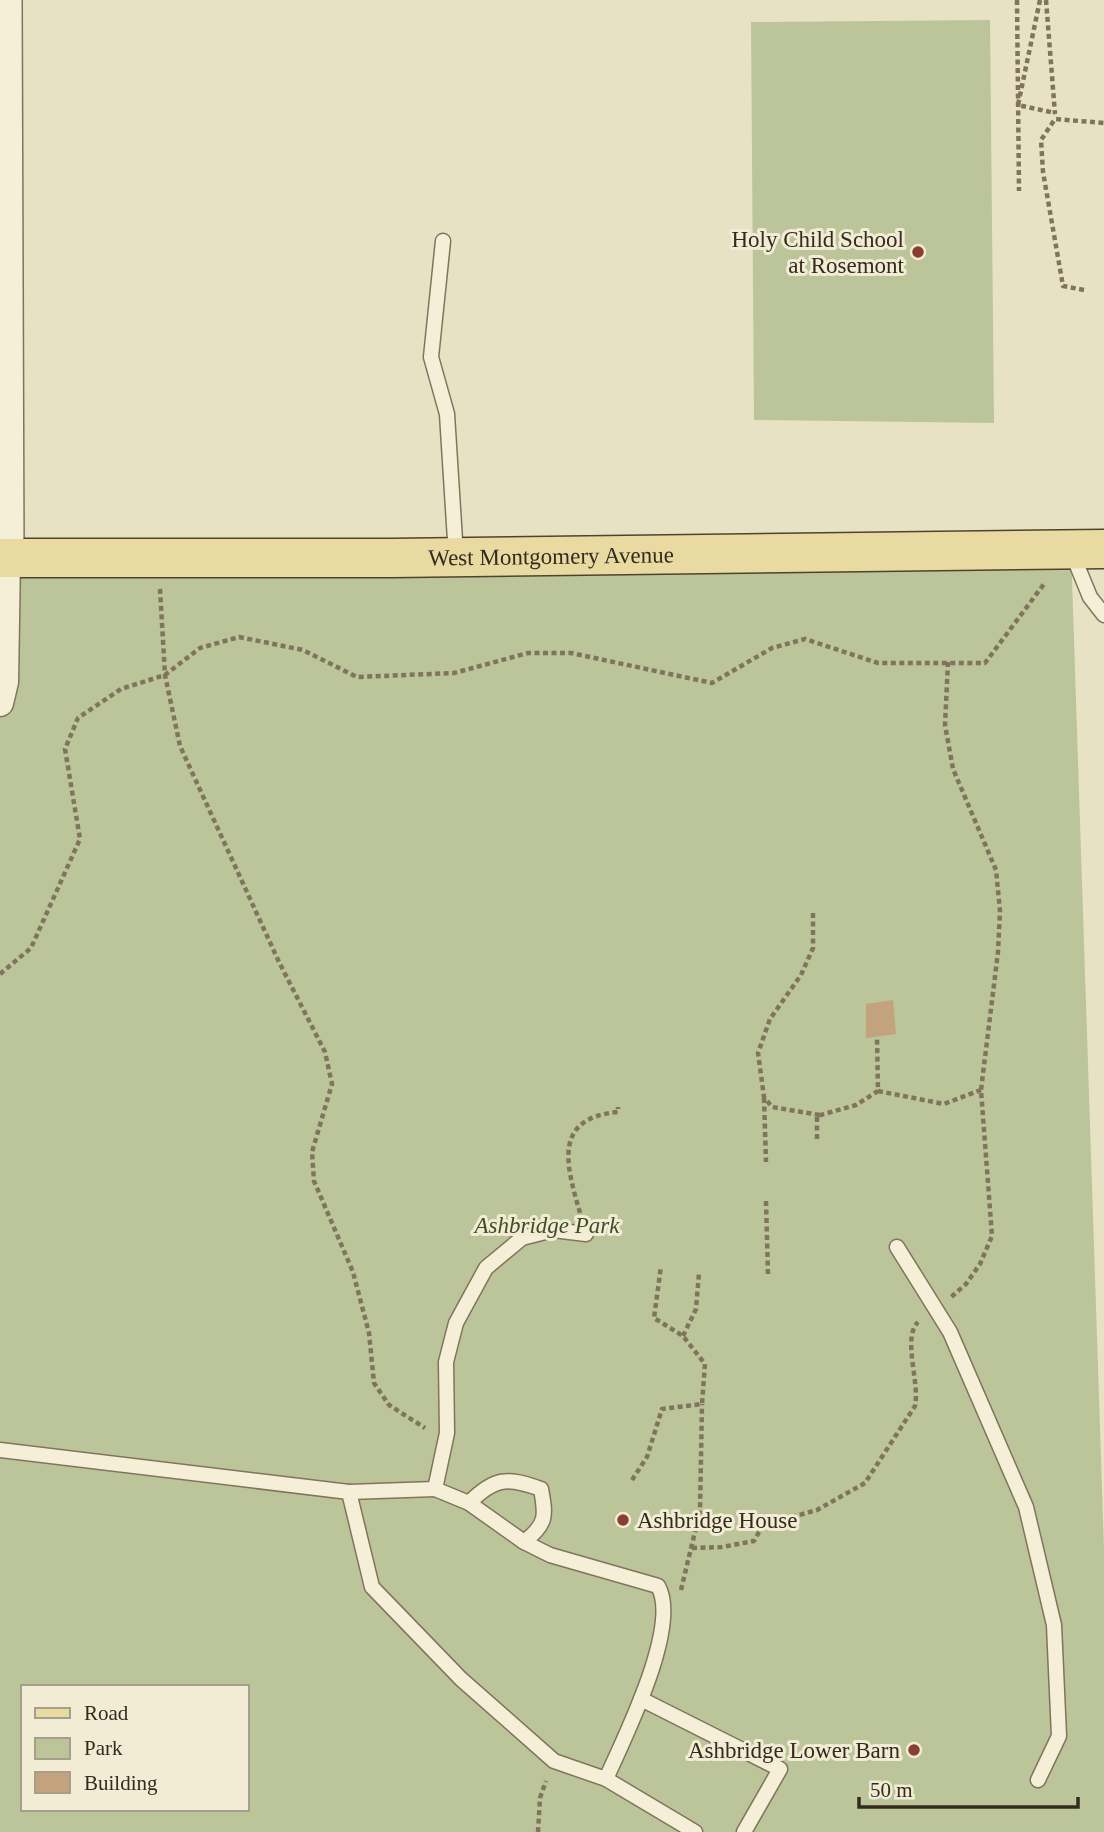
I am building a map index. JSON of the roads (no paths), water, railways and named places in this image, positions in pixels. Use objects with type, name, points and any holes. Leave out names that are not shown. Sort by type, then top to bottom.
[{"type":"main road","name":"West Montgomery Avenue","points":[[3,558],[456,557],[1087,549]]},
{"type":"street","points":[[0,704],[5,682],[5,0]]},
{"type":"lane","points":[[443,241],[431,357],[447,414],[456,557]]},
{"type":"lane","points":[[1087,549],[1090,597],[1104,615]]},
{"type":"lane","points":[[435,1489],[447,1433],[446,1362],[456,1323],[486,1268],[522,1238],[554,1230],[586,1234]]},
{"type":"lane","points":[[897,1247],[950,1332],[1026,1507],[1054,1625],[1059,1722],[1059,1736],[1038,1780]]},
{"type":"lane","points":[[0,1450],[349,1492],[435,1489],[469,1503],[524,1542],[550,1555],[658,1586],[665,1598],[653,1671],[606,1779]]},
{"type":"lane","points":[[469,1503],[485,1487],[513,1479],[541,1489],[546,1513],[538,1531],[524,1542]]},
{"type":"lane","points":[[349,1492],[372,1587],[461,1679],[554,1761],[606,1779],[695,1832]]},
{"type":"lane","points":[[641,1699],[780,1769],[744,1832]]},
{"type":"place","name":"Holy Child School at Rosemont","points":[[918,252]]},
{"type":"place","name":"Ashbridge House","points":[[623,1520]]},
{"type":"place","name":"Ashbridge Lower Barn","points":[[914,1750]]},
{"type":"park label","name":"Ashbridge Park","points":[[547,1225]]}]
